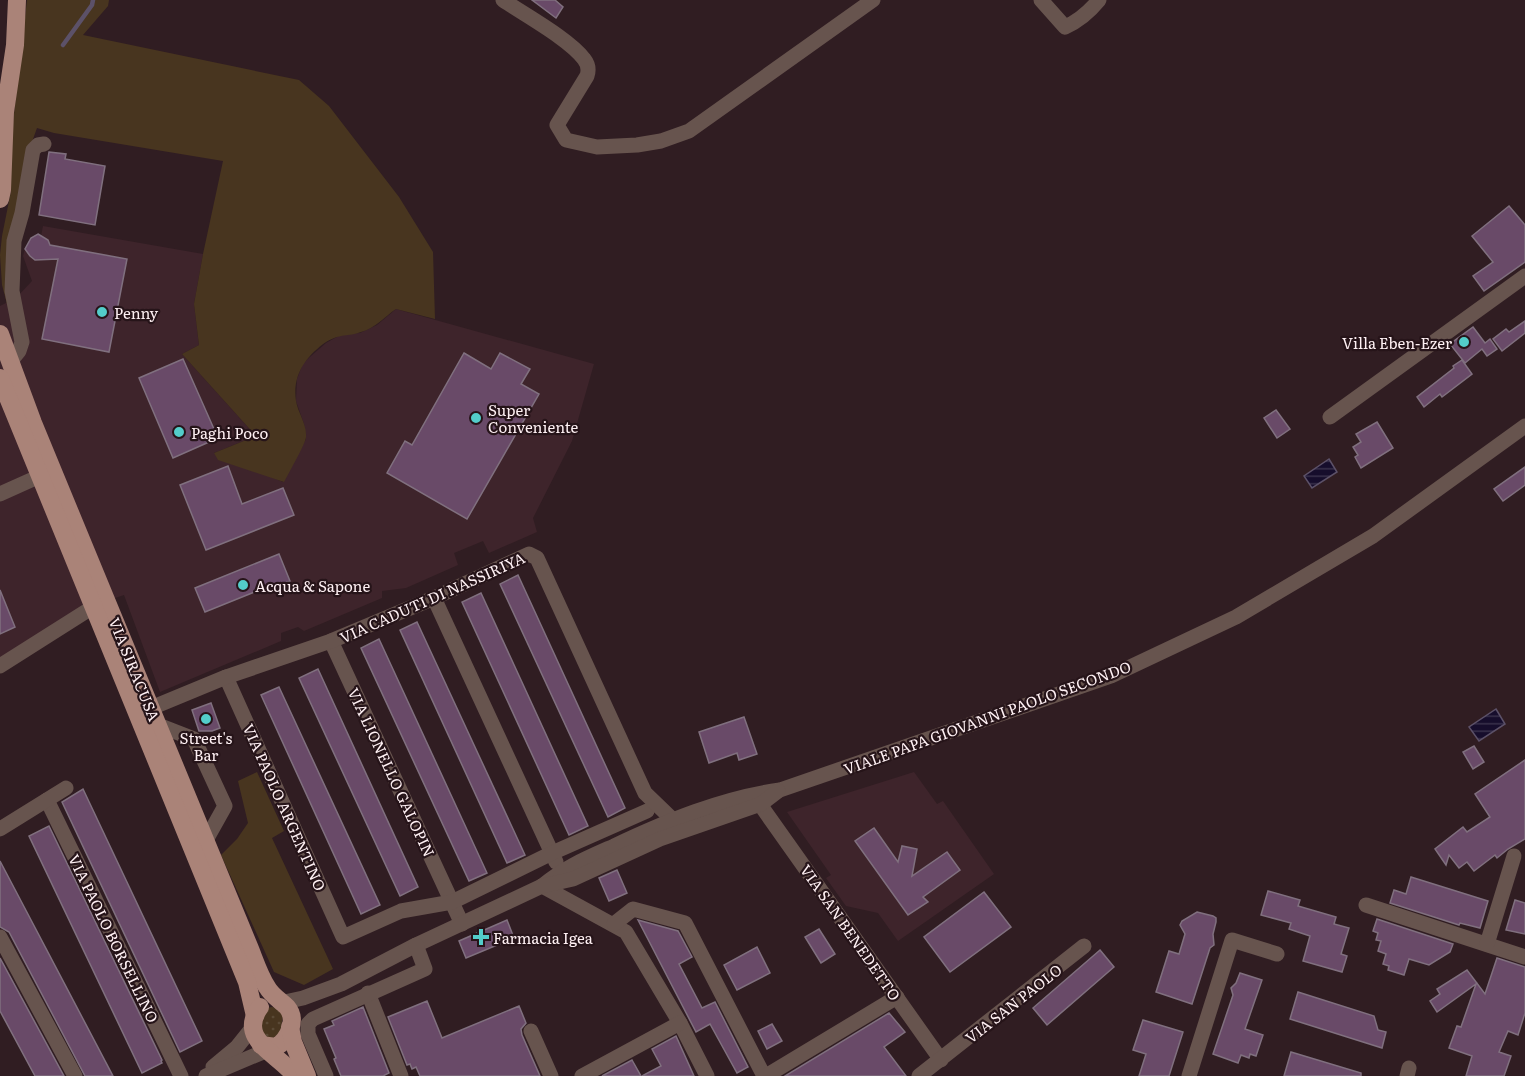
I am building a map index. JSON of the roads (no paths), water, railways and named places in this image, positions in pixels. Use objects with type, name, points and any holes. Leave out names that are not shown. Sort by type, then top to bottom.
[{"type":"main road","points":[[0,199],[3,190],[1,168],[5,112],[15,45],[17,0]]},
{"type":"main road","points":[[0,54],[16,21]]},
{"type":"main road","name":"VIA SIRACUSA","points":[[0,334],[33,423],[266,986],[279,1002]]},
{"type":"main road","name":"VIA SIRACUSA","points":[[0,378],[247,982],[254,1022]]},
{"type":"main road","points":[[294,1076],[268,1047],[254,1037],[254,1022],[264,1002],[279,1002],[287,1008],[291,1016],[293,1042],[307,1076]]},
{"type":"main road","points":[[268,1047],[287,1038],[291,1025]]},
{"type":"street","points":[[503,0],[567,44],[585,60],[589,70],[587,76],[557,125],[566,140],[597,147],[661,141],[689,131],[873,0]]},
{"type":"street","points":[[1041,0],[1065,27],[1091,10],[1099,0]]},
{"type":"street","points":[[10,362],[19,351],[22,342],[12,291],[14,241],[22,213],[33,150],[38,145],[44,144]]},
{"type":"street","points":[[1458,324],[1455,321],[1525,271]]},
{"type":"street","points":[[1330,417],[1525,276]]},
{"type":"street","name":"VIALE PAPA GIOVANNI PAOLO SECONDO","points":[[758,799],[1111,676],[1236,617],[1373,536],[1525,426]]},
{"type":"street","points":[[0,494],[40,476]]},
{"type":"street","name":"VIA CADUTI DI NASSIRIYA","points":[[154,716],[226,676],[331,641],[434,598],[529,554],[537,558],[657,822]]},
{"type":"street","points":[[434,598],[562,876]]},
{"type":"street","points":[[0,666],[93,607]]},
{"type":"street","name":"VIA LIONELLO GALOPIN","points":[[331,641],[462,924]]},
{"type":"street","name":"VIA PAOLO ARGENTINO","points":[[226,676],[343,937],[401,911],[452,903]]},
{"type":"street","points":[[154,716],[194,739],[225,806],[206,840]]},
{"type":"street","points":[[0,829],[66,788]]},
{"type":"street","points":[[562,876],[598,867],[660,838],[718,819],[758,799]]},
{"type":"street","points":[[452,903],[552,854],[657,822],[758,799]]},
{"type":"street","name":"VIA SAN BENEDETTO","points":[[758,799],[941,1060]]},
{"type":"street","name":"VIA PAOLO BORSELLINO","points":[[47,800],[181,1076]]},
{"type":"street","points":[[657,822],[670,827],[696,818],[718,819]]},
{"type":"street","points":[[598,867],[616,851],[651,836],[657,822]]},
{"type":"street","points":[[279,1002],[303,999],[341,984],[416,945],[562,876],[657,822]]},
{"type":"street","points":[[1487,944],[1514,856]]},
{"type":"street","points":[[542,886],[626,932],[680,1023],[707,1076]]},
{"type":"street","points":[[1366,905],[1525,957]]},
{"type":"street","points":[[614,924],[633,909],[685,923],[765,1076],[897,997]]},
{"type":"street","points":[[0,937],[75,1076]]},
{"type":"street","points":[[1189,1076],[1232,940],[1277,954]]},
{"type":"street","points":[[326,1076],[308,1034],[308,1024],[313,1019],[368,993],[425,969],[416,945]]},
{"type":"street","name":"VIA SAN PAOLO","points":[[919,1076],[1084,946]]},
{"type":"street","points":[[291,1025],[298,1013],[341,984]]},
{"type":"street","points":[[368,993],[401,1076]]},
{"type":"street","points":[[204,1076],[237,1047],[254,1022]]},
{"type":"street","points":[[582,1076],[680,1023]]},
{"type":"street","points":[[531,1031],[551,1076]]},
{"type":"street","points":[[204,1076],[268,1047]]},
{"type":"waterway","points":[[63,45],[92,5],[93,0]]},
{"type":"place","name":"Penny","points":[[102,312]]},
{"type":"place","name":"Villa Eben-Ezer","points":[[1464,342]]},
{"type":"place","name":"Super Conveniente","points":[[476,418]]},
{"type":"place","name":"Paghi Poco","points":[[179,432]]},
{"type":"place","name":"Acqua & Sapone","points":[[243,585]]},
{"type":"place","name":"Street's Bar","points":[[206,719]]},
{"type":"place","name":"Farmacia Igea","points":[[481,937]]}]
